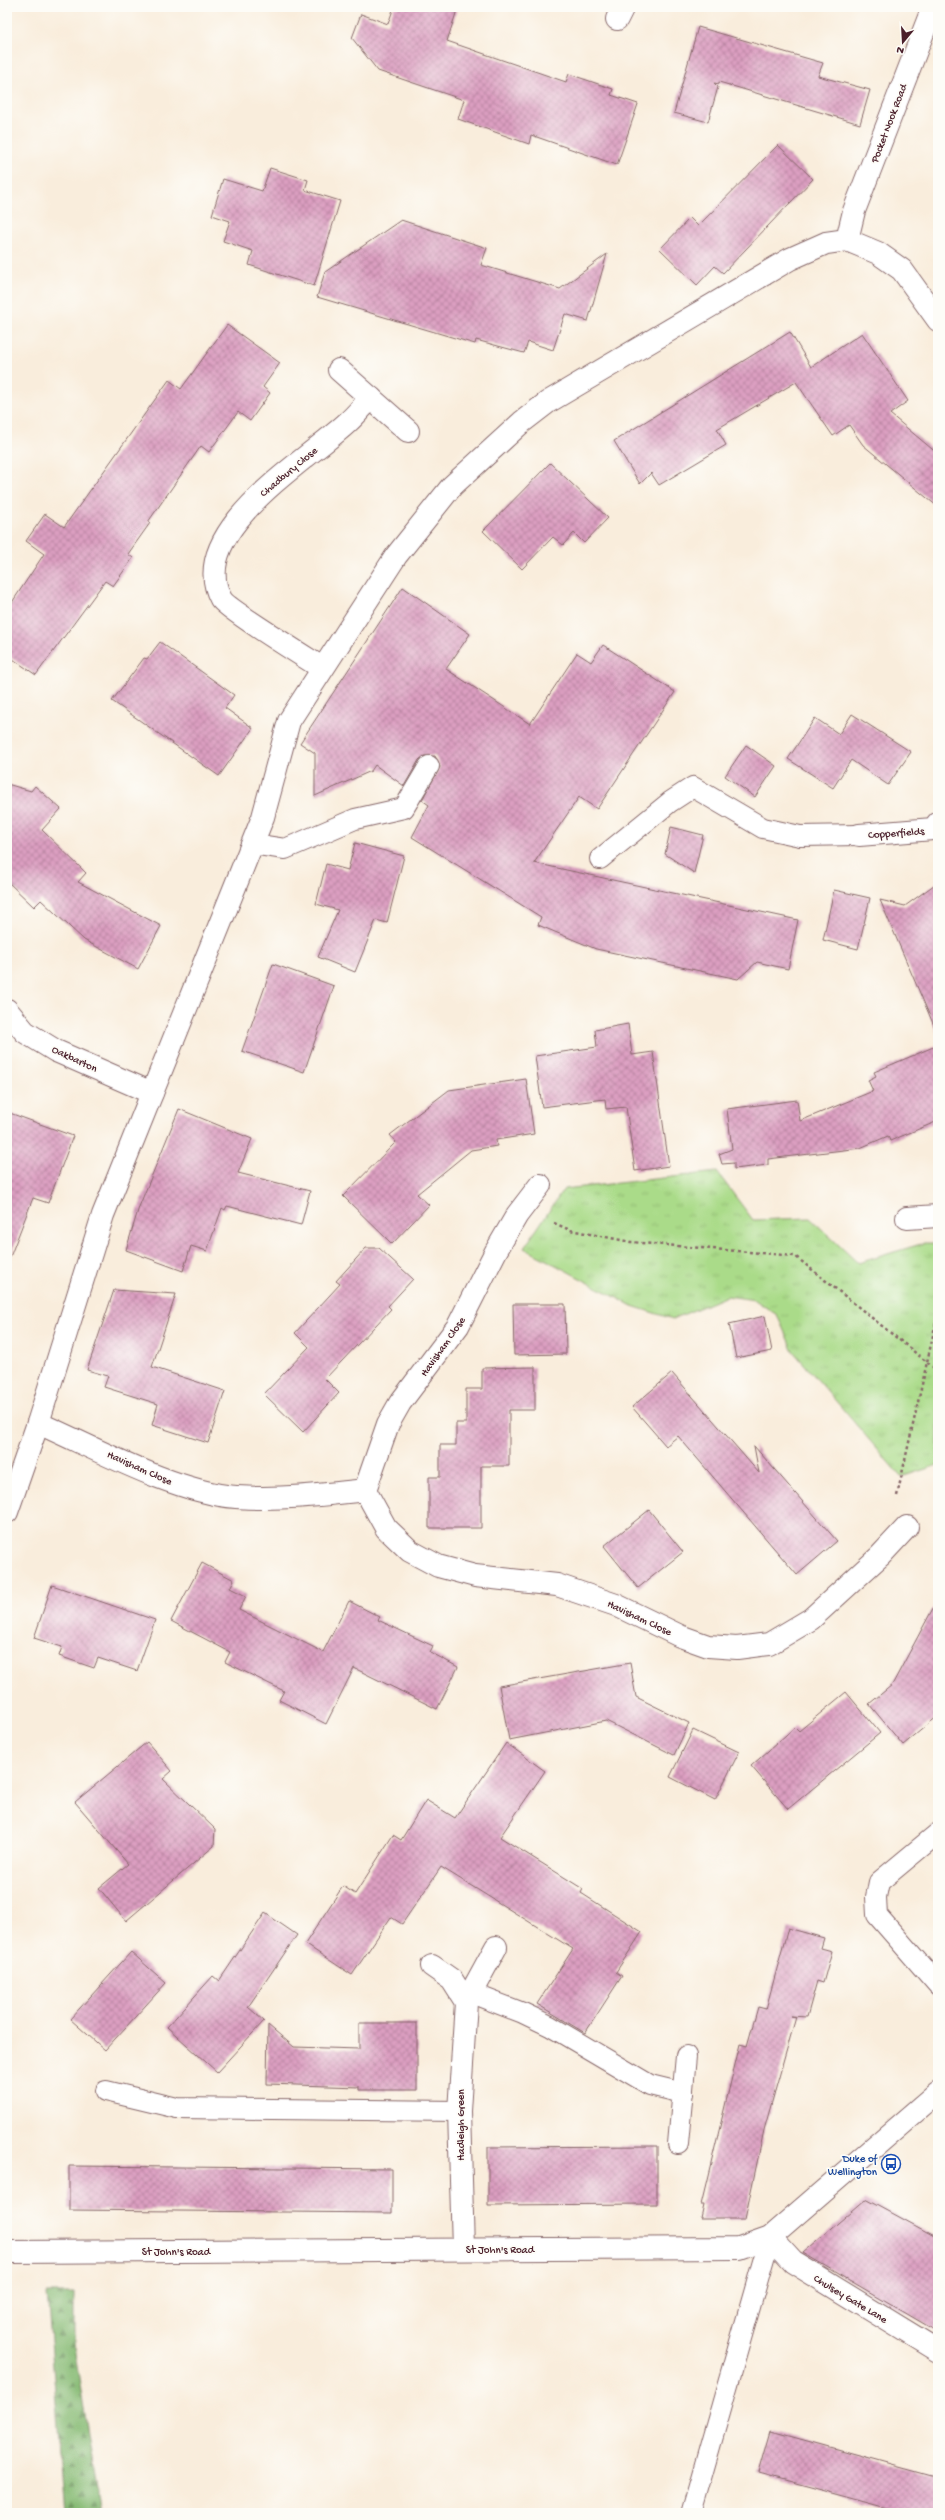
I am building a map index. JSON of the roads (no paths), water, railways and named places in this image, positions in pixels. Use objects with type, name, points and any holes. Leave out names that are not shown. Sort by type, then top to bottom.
[{"type":"street","name":"Pocket Nook Road","points":[[847,240],[854,211],[933,7]]},
{"type":"street","points":[[7,1512],[38,1422],[103,1215],[272,791],[289,721],[396,556],[452,486],[522,422],[548,402],[790,259],[826,243],[847,240],[878,252],[902,270],[938,320]]},
{"type":"street","points":[[339,370],[408,431]]},
{"type":"street","name":"Chadbury Close","points":[[322,668],[222,601],[214,576],[225,537],[262,492],[348,422],[371,398]]},
{"type":"street","name":"Copperfields","points":[[859,835],[936,828]]},
{"type":"street","name":"Oakbarton","points":[[7,1010],[25,1032],[56,1051],[152,1093]]},
{"type":"street","name":"Havisham Close","points":[[540,1185],[523,1208],[496,1251],[458,1326],[400,1403],[388,1424],[365,1490],[386,1528],[410,1551],[438,1566],[475,1576],[557,1585],[616,1605],[680,1636],[708,1646],[737,1648],[769,1644],[811,1619],[880,1556],[908,1527]]},
{"type":"street","points":[[907,1218],[938,1216]]},
{"type":"street","name":"Havisham Close","points":[[38,1422],[179,1485],[227,1495],[282,1499],[365,1490]]},
{"type":"street","name":"Hadleigh Green","points":[[463,2249],[459,2111],[468,1998],[496,1947]]},
{"type":"street","points":[[432,1966],[452,1980],[468,1998]]},
{"type":"street","name":"St John's Road","points":[[7,2252],[739,2248],[770,2237],[938,2092]]},
{"type":"street","name":"Chulsey Gate Lane","points":[[770,2237],[793,2262],[938,2351]]},
{"type":"lane","points":[[252,844],[285,849],[355,819],[404,808],[429,766]]},
{"type":"lane","points":[[600,859],[670,802],[693,787],[763,828],[800,836],[859,835]]},
{"type":"lane","points":[[938,1833],[879,1882],[876,1897],[877,1915],[938,1984]]},
{"type":"lane","points":[[468,1998],[523,2013],[550,2026],[650,2085],[683,2093]]},
{"type":"lane","points":[[678,2144],[686,2056]]},
{"type":"lane","points":[[106,2091],[178,2108],[459,2111]]},
{"type":"lane","points":[[691,2513],[770,2237]]},
{"type":"place","name":"Duke of Wellington","points":[[891,2164]]}]
